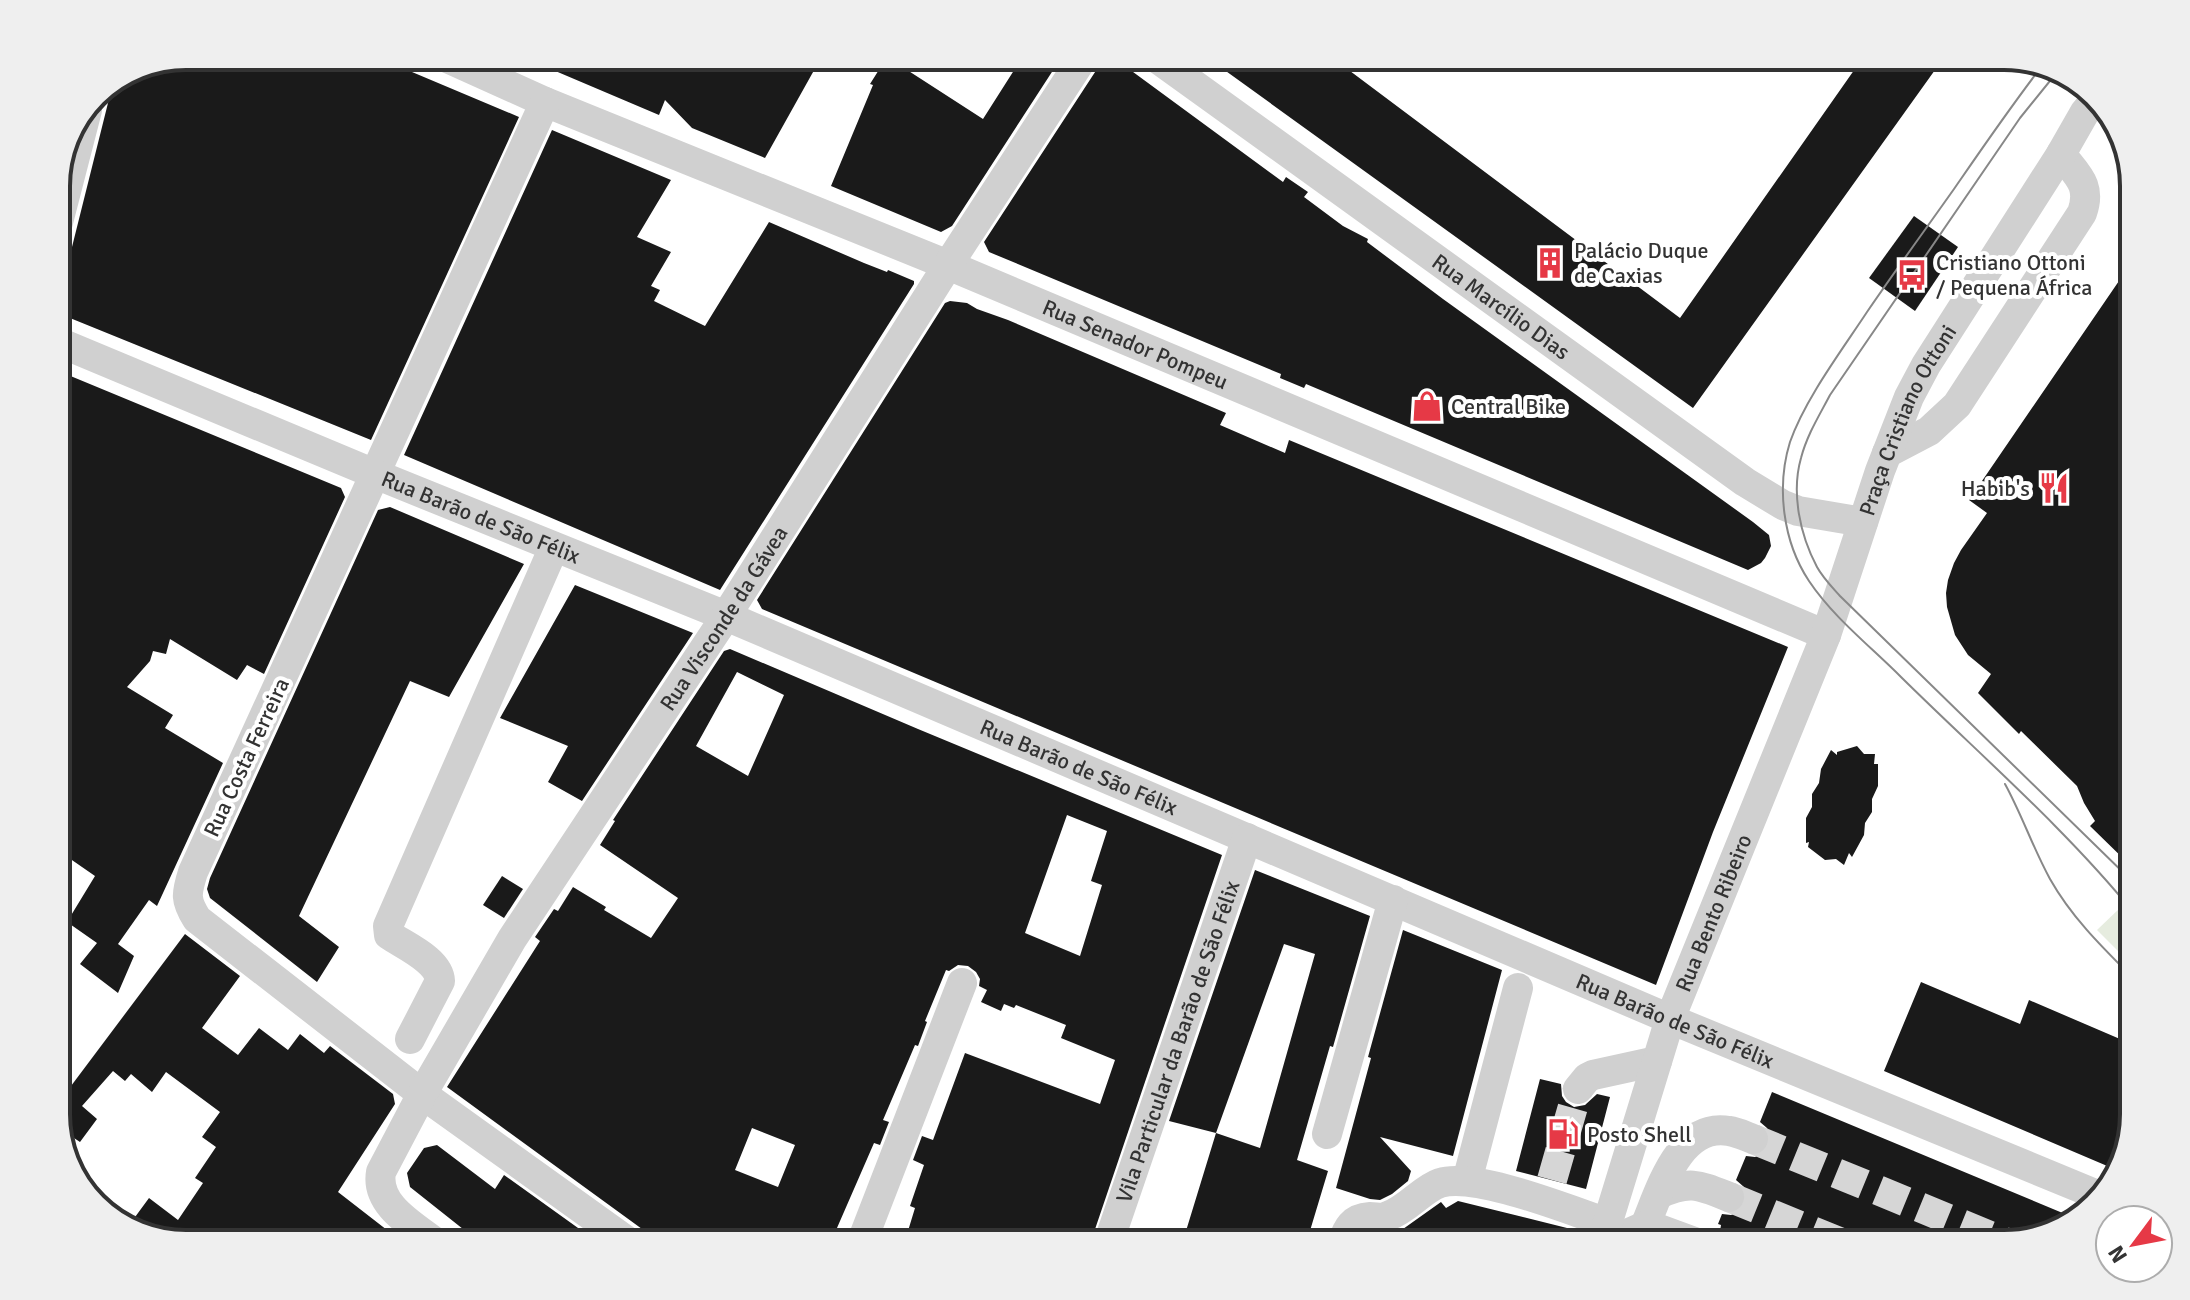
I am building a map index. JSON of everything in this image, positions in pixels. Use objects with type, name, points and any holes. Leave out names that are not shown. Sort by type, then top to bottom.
[{"type":"street","name":"Rua Senador Pompeu","points":[[474,70],[545,102],[948,265],[1826,635]]},
{"type":"street","name":"Rua Visconde da Gávea","points":[[420,1230],[391,1207],[381,1188],[381,1172],[422,1094],[512,939],[726,616],[1075,70]]},
{"type":"street","name":"Rua Marcílio Dias","points":[[1173,70],[1745,482],[1798,511],[1863,522]]},
{"type":"street","name":"Rua Costa Ferreira","points":[[545,102],[186,892],[189,906],[197,919],[422,1094],[611,1230]]},
{"type":"street","name":"Praça Cristiano Ottoni","points":[[1826,635],[1909,397],[1926,365],[2089,107]]},
{"type":"street","points":[[71,173],[78,146]]},
{"type":"street","points":[[1887,453],[1929,431],[1957,405],[2082,213],[2087,199],[2084,186],[2061,154]]},
{"type":"street","name":"Rua Barão de São Félix","points":[[70,347],[726,616],[1670,1019],[2090,1192]]},
{"type":"street","points":[[410,1039],[440,981],[440,973],[434,964],[389,935],[388,926],[554,547]]},
{"type":"street","name":"Rua Bento Ribeiro","points":[[1607,1230],[1670,1019],[1826,635]]},
{"type":"street","name":"Vila Particular da Barão de São Félix","points":[[1113,1230],[1247,838]]},
{"type":"street","points":[[1327,1134],[1393,900]]},
{"type":"street","points":[[866,1230],[962,983]]},
{"type":"street","points":[[1467,1181],[1518,988]]},
{"type":"street","points":[[1578,1089],[1593,1075],[1657,1061]]},
{"type":"street","points":[[1645,1226],[1674,1161],[1695,1138],[1718,1130],[1753,1139]]},
{"type":"street","points":[[1346,1230],[1357,1219],[1385,1218],[1407,1208],[1433,1185],[1455,1180],[1549,1191],[1596,1230]]},
{"type":"street","points":[[1659,1194],[1680,1185],[1693,1184],[1729,1197]]},
{"type":"street","points":[[1630,1230],[1645,1226],[1665,1230]]},
{"type":"shaded area","points":[[2120,908],[2120,953],[2097,930]]},
{"type":"building","points":[[407,70],[519,117],[371,440],[70,318],[70,255],[109,100],[142,79],[163,72]]},
{"type":"building","points":[[553,70],[814,70],[765,158],[692,128],[665,100],[659,115]]},
{"type":"building","points":[[879,70],[907,70],[983,119],[1014,70],[1053,70],[952,226],[941,232],[831,186],[873,85],[870,84]]},
{"type":"building","points":[[1096,70],[1130,70],[1283,182],[1286,177],[1308,192],[1304,197],[1343,226],[1368,239],[1367,242],[1443,299],[1753,522],[1769,535],[1771,546],[1761,563],[1748,570],[1306,384],[1304,388],[1280,378],[1281,374],[989,252],[984,242]]},
{"type":"building","name":"Palácio Duque de Caxias","points":[[1224,70],[1349,70],[1680,318],[1854,70],[1935,70],[1693,408]]},
{"type":"building","points":[[552,130],[671,180],[637,237],[671,252],[651,286],[660,290],[654,301],[705,326],[769,222],[914,281],[720,590],[404,455]]},
{"type":"building","points":[[1914,216],[1958,247],[1915,311],[1869,278]]},
{"type":"building","points":[[2120,279],[2120,855],[2090,826],[2095,821],[2077,786],[1978,693],[1991,674],[1968,655],[1955,635],[1946,593],[1954,563],[1987,513],[1969,500]]},
{"type":"building","points":[[945,303],[967,303],[1226,413],[1220,425],[1285,453],[1289,440],[1788,647],[1713,832],[1656,985],[762,609],[757,600]]},
{"type":"building","points":[[70,376],[341,488],[345,497],[264,674],[247,665],[237,680],[170,639],[166,654],[153,651],[150,661],[127,687],[173,715],[165,728],[223,763],[157,906],[149,900],[118,944],[134,956],[118,993],[80,964],[97,943],[70,924],[70,917],[95,876],[70,859]]},
{"type":"building","points":[[390,507],[524,564],[449,697],[410,681],[299,916],[339,947],[317,982],[210,898],[207,889],[378,510]]},
{"type":"building","points":[[575,585],[693,633],[582,801],[548,782],[568,746],[500,718]]},
{"type":"building","points":[[730,649],[1222,855],[1095,1230],[908,1230],[915,1208],[910,1206],[924,1165],[913,1160],[922,1136],[933,1140],[965,1053],[1100,1104],[1115,1060],[1061,1038],[1066,1025],[1016,1005],[1014,1008],[1004,1004],[1001,1011],[981,1002],[987,990],[979,986],[980,979],[968,966],[958,965],[946,970],[918,1046],[915,1045],[883,1120],[889,1122],[880,1145],[874,1143],[836,1230],[643,1230],[447,1087],[540,941],[535,937],[554,909],[558,911],[573,887],[651,938],[678,898],[600,845],[613,820],[724,651]],"holes":[[[737,672],[784,695],[748,776],[696,746]],[[1067,815],[1107,831],[1091,881],[1102,885],[1080,956],[1025,933]],[[752,1128],[795,1145],[778,1187],[735,1170]]]},
{"type":"building","points":[[1857,746],[1864,754],[1875,754],[1878,786],[1864,835],[1852,857],[1849,853],[1844,865],[1836,859],[1825,860],[1808,847],[1806,818],[1812,807],[1812,794],[1819,783],[1821,769],[1831,750],[1837,755],[1837,752]]},
{"type":"building","points":[[1255,870],[1370,916],[1297,1160],[1328,1171],[1310,1230],[1186,1230],[1216,1133],[1169,1121]],"holes":[[[1284,944],[1315,954],[1260,1148],[1216,1133]]]},
{"type":"building","points":[[502,876],[523,889],[504,918],[483,905]]},
{"type":"building","points":[[1403,930],[1502,970],[1453,1156],[1380,1137],[1411,1171],[1408,1181],[1392,1194],[1380,1200],[1370,1199],[1336,1188]]},
{"type":"building","points":[[185,934],[240,976],[202,1028],[238,1055],[259,1028],[288,1050],[300,1034],[324,1053],[330,1046],[393,1094],[395,1104],[338,1192],[387,1230],[186,1230],[142,1221],[135,1217],[149,1198],[178,1220],[203,1183],[195,1178],[216,1147],[202,1137],[220,1112],[166,1072],[152,1092],[131,1074],[125,1081],[113,1071],[82,1106],[97,1119],[80,1142],[73,1137],[70,1087]]},
{"type":"building","points":[[1921,982],[2020,1024],[2029,1000],[2120,1039],[2120,1114],[2116,1144],[2107,1166],[1884,1071]]},
{"type":"building","name":"Posto Shell","points":[[1540,1079],[1561,1084],[1562,1096],[1574,1107],[1585,1105],[1597,1094],[1610,1097],[1586,1189],[1516,1171]]},
{"type":"building","points":[[1772,1092],[2063,1213],[2034,1226],[2004,1230],[1720,1230],[1721,1225],[1718,1224],[1722,1214],[1739,1212],[1746,1203],[1744,1187],[1736,1180],[1746,1156],[1755,1157],[1764,1153],[1770,1145],[1771,1137],[1760,1122]]},
{"type":"building","points":[[437,1145],[495,1189],[504,1175],[581,1230],[464,1230],[410,1187],[407,1173],[424,1148]]},
{"type":"building","points":[[1458,1201],[1575,1230],[1400,1230],[1441,1202],[1446,1208]]},
{"type":"tunnel","points":[[1552,1180],[1578,1089]]},
{"type":"tunnel","points":[[1753,1139],[1975,1230]]},
{"type":"tunnel","points":[[1729,1197],[1810,1230]]},
{"type":"tram line","points":[[2036,75],[1814,392],[1790,442],[1783,477],[1784,514],[1800,566],[1829,607],[2050,821],[2120,896]]},
{"type":"tram line","points":[[2051,80],[2020,118],[1830,395],[1804,450],[1798,471],[1797,499],[1811,555],[1831,586],[2120,869]]},
{"type":"tram line","points":[[2005,784],[2059,893],[2089,932],[2120,964]]},
{"type":"place","name":"Palácio Duque de Caxias","points":[[1550,263]]},
{"type":"place","name":"Cristiano Ottoni / Pequena África","points":[[1912,275]]},
{"type":"place","name":"Central Bike","points":[[1427,406]]},
{"type":"place","name":"Habib's","points":[[2054,488]]},
{"type":"place","name":"Posto Shell","points":[[1563,1134]]}]
